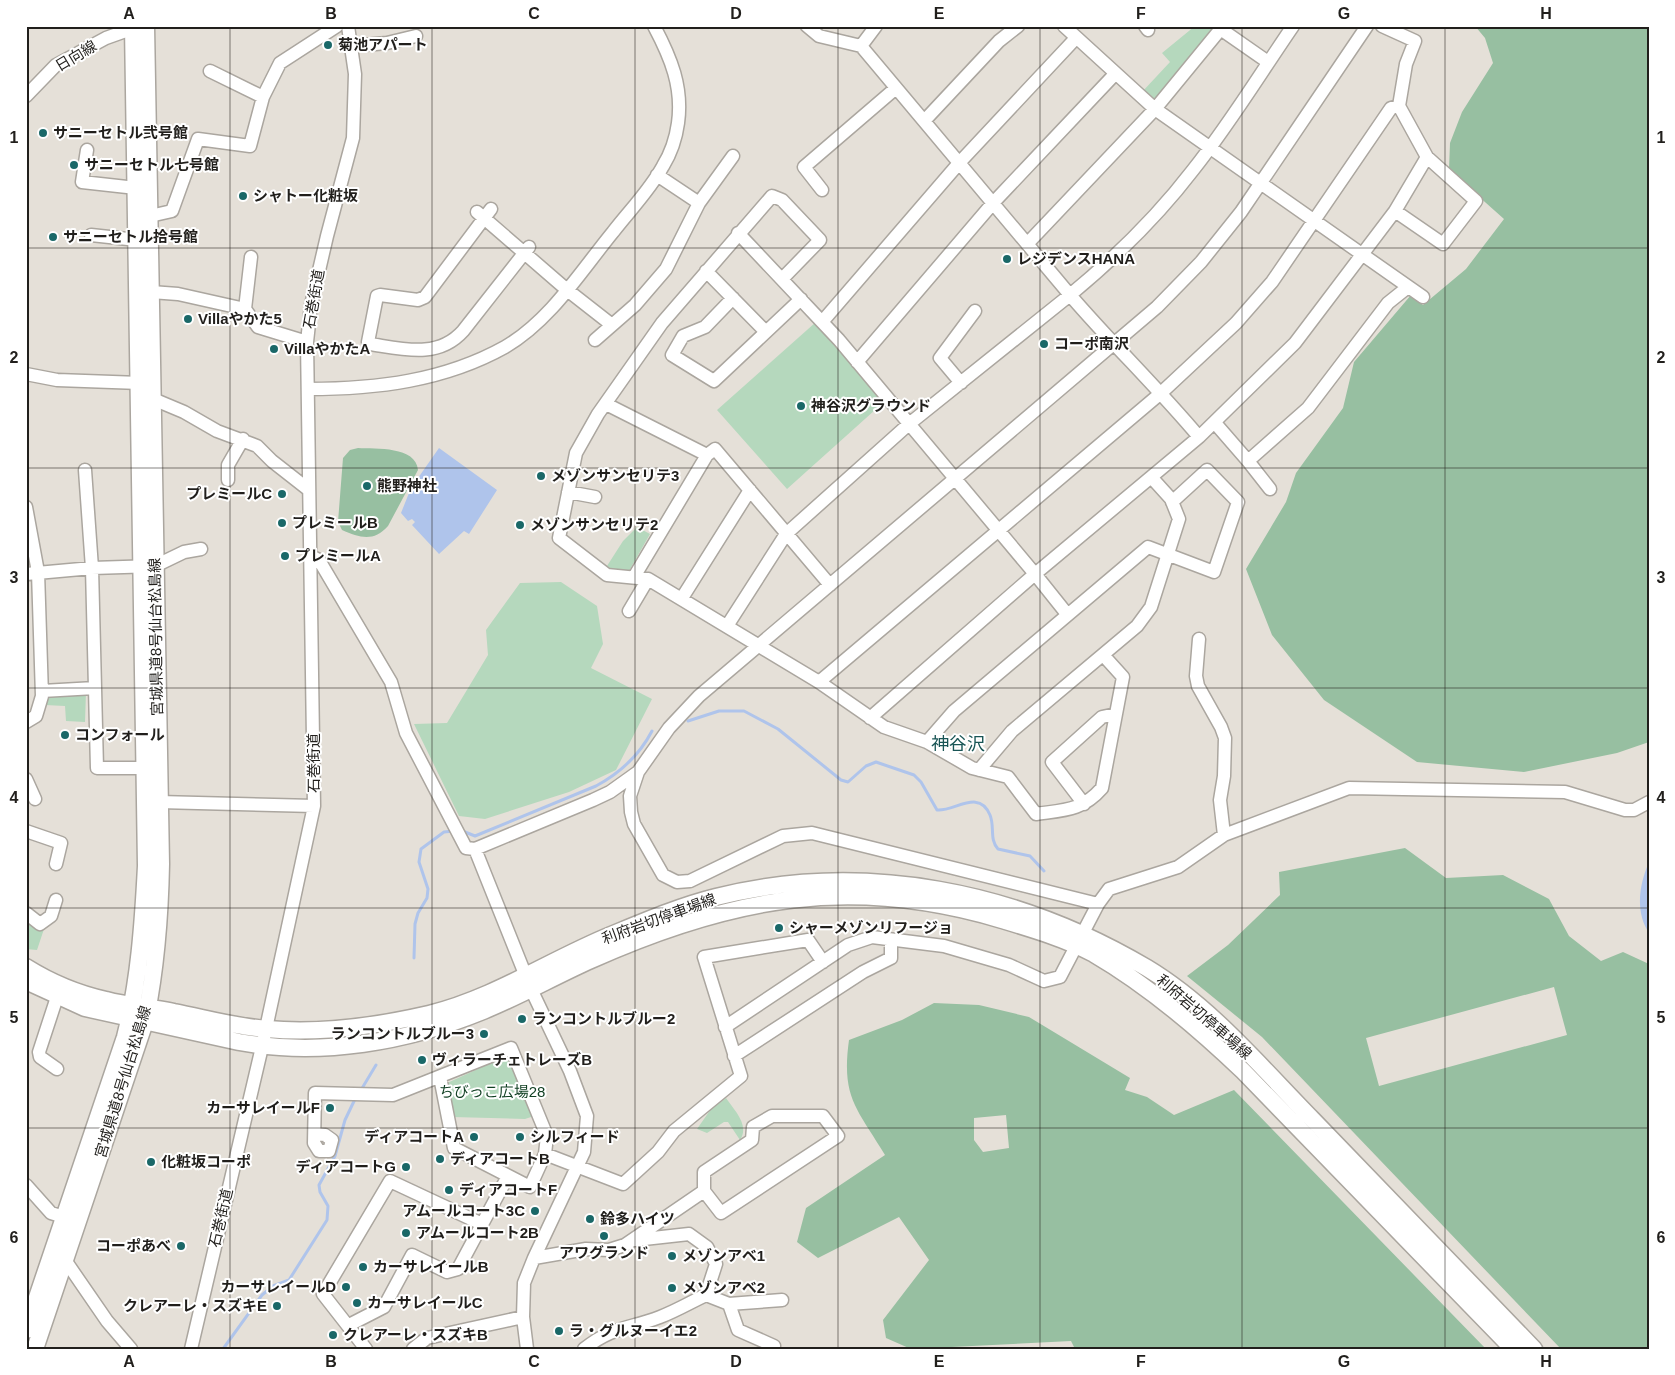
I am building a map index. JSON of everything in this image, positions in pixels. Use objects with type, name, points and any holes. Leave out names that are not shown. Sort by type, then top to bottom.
[{"type":"main road","name":"宮城県道8号仙台松島線","points":[[35,1349],[65,1260],[139,1013],[159,929],[161,864],[159,802],[140,383],[136,188],[138,27]]},
{"type":"main road","name":"宮城県道8号仙台松島線","points":[[26,1330],[64,1217],[139,1013],[146,866],[145,768],[153,399],[150,216],[138,27]]},
{"type":"main road","name":"利府岩切停車場線","points":[[26,968],[84,993],[139,1013],[262,1046],[356,1044],[400,1038],[458,1020],[529,982],[607,936],[688,906],[760,888],[835,881],[891,883],[960,893],[1011,906],[1079,941],[1150,970],[1216,1023],[1534,1349]]},
{"type":"main road","name":"利府岩切停車場線","points":[[1079,941],[1091,953],[1125,973],[1201,1031],[1304,1133],[1513,1349]]},
{"type":"main road","name":"利府岩切停車場線","points":[[26,981],[57,997],[85,1008],[266,1029],[315,1030],[384,1023],[420,1016],[458,1006],[529,982]]},
{"type":"street","points":[[150,216],[172,211],[198,139],[250,146],[263,97],[280,62],[337,26]]},
{"type":"street","name":"石巻街道","points":[[191,1349],[266,1029],[314,806],[312,556],[307,342],[311,304],[326,236],[353,138],[355,108],[352,46],[348,26]]},
{"type":"street","points":[[308,389],[385,386],[425,378],[470,364],[506,346],[526,332],[566,289],[657,175],[672,149],[678,123],[679,97],[672,62],[654,26]]},
{"type":"street","points":[[807,26],[860,46],[1114,346],[1162,393],[1199,438]]},
{"type":"street","points":[[860,46],[876,26]]},
{"type":"street","points":[[924,120],[999,41],[1018,26]]},
{"type":"street","points":[[1064,26],[1154,109],[1423,297]]},
{"type":"street","points":[[727,626],[786,534],[909,424],[1070,295],[1140,232],[1176,192],[1209,148],[1293,26]]},
{"type":"street","points":[[312,556],[318,560],[391,682],[406,733],[466,848],[475,849],[610,792],[638,772],[684,711],[830,585],[1114,346],[1157,307],[1201,262],[1262,184],[1366,26]]},
{"type":"street","points":[[1382,26],[1415,40],[1406,64],[1399,106],[1427,157],[1476,202],[1443,244],[1395,211]]},
{"type":"street","name":"日向線","points":[[26,96],[56,65],[106,38],[138,27]]},
{"type":"street","points":[[1027,244],[1154,109],[1219,31],[1222,30],[1268,62]]},
{"type":"street","points":[[352,46],[387,43],[416,36]]},
{"type":"street","points":[[822,322],[960,162],[1076,38]]},
{"type":"street","points":[[210,71],[263,97]]},
{"type":"street","points":[[857,362],[993,203],[1116,74]]},
{"type":"street","points":[[822,190],[804,167],[896,88]]},
{"type":"street","points":[[819,682],[1162,393],[1236,323],[1272,282],[1391,108],[1399,106]]},
{"type":"street","points":[[86,150],[82,182],[136,188]]},
{"type":"street","points":[[595,340],[643,297],[666,269],[699,203],[733,156]]},
{"type":"street","points":[[870,718],[1035,574],[1199,438],[1295,343],[1395,211],[1427,157]]},
{"type":"street","points":[[657,175],[699,203]]},
{"type":"street","points":[[783,278],[820,240],[782,200],[769,196],[662,323],[577,450],[559,538],[607,575],[648,579],[682,598],[819,682],[884,727],[927,742],[979,770],[1008,776],[1036,814],[1074,809],[1084,804],[1102,788],[1123,677],[1104,656]]},
{"type":"street","points":[[527,250],[463,331],[452,341],[437,348],[422,351],[370,344],[368,342],[377,296],[380,294],[418,300],[425,297],[484,213],[527,250],[566,289],[612,325]]},
{"type":"street","points":[[738,233],[783,278],[857,362],[1067,614]]},
{"type":"street","points":[[91,235],[137,240]]},
{"type":"street","points":[[244,308],[251,257]]},
{"type":"street","points":[[706,271],[766,332]]},
{"type":"street","points":[[1248,461],[1308,408],[1388,303],[1408,287]]},
{"type":"street","points":[[151,292],[178,294],[244,308],[258,326],[307,342]]},
{"type":"street","points":[[733,298],[705,327],[682,336],[672,357],[716,381],[801,299]]},
{"type":"street","points":[[961,383],[940,358],[975,311]]},
{"type":"street","points":[[26,374],[57,380],[140,383]]},
{"type":"street","points":[[153,399],[184,412],[217,431],[243,439],[257,446],[272,461],[309,490]]},
{"type":"street","points":[[606,404],[708,455]]},
{"type":"street","points":[[1215,423],[1270,489]]},
{"type":"street","points":[[228,480],[228,465],[243,439]]},
{"type":"street","points":[[634,577],[708,455],[715,449],[830,585]]},
{"type":"street","points":[[85,470],[92,568],[97,768],[145,768]]},
{"type":"street","points":[[927,742],[954,711],[1148,547],[1214,572],[1238,502],[1207,470],[1172,502]]},
{"type":"street","points":[[979,770],[1012,731],[1104,656],[1137,626],[1151,607],[1179,519],[1172,502],[1152,478]]},
{"type":"street","points":[[682,598],[750,490]]},
{"type":"street","points":[[568,492],[595,497]]},
{"type":"street","points":[[26,507],[42,691],[36,716],[26,722]]},
{"type":"street","points":[[32,574],[92,568],[149,566],[184,552],[202,549]]},
{"type":"street","points":[[629,611],[648,579]]},
{"type":"street","points":[[1200,639],[1196,676],[1198,686],[1221,727],[1225,738],[1224,776],[1220,800],[1224,835]]},
{"type":"street","points":[[42,691],[95,688]]},
{"type":"street","points":[[1084,804],[1052,762],[1102,717],[1116,714]]},
{"type":"street","points":[[638,772],[630,796],[634,824],[663,876],[670,880],[690,881],[784,836],[796,833],[812,833],[1098,904]]},
{"type":"street","points":[[26,779],[36,799]]},
{"type":"street","points":[[725,1028],[823,962],[860,940],[872,938],[944,946],[1009,965],[1044,981],[1060,977],[1098,904],[1109,890],[1178,867],[1224,835],[1349,788],[1565,792],[1625,810],[1634,810],[1649,802]]},
{"type":"street","points":[[159,802],[314,806]]},
{"type":"street","points":[[26,831],[61,843],[56,864]]},
{"type":"street","points":[[475,849],[529,982],[584,1103],[588,1129],[584,1152],[524,1283],[523,1317],[527,1349]]},
{"type":"street","points":[[26,913],[40,924],[51,916],[56,900]]},
{"type":"street","points":[[546,1154],[623,1184],[658,1152],[674,1131],[742,1076],[725,1028],[704,957],[808,940],[823,962]]},
{"type":"street","points":[[734,1056],[862,972],[891,958],[891,940]]},
{"type":"street","points":[[57,997],[40,1052],[40,1057],[43,1061],[57,1069]]},
{"type":"street","points":[[315,1134],[315,1093],[393,1095],[511,1048],[547,1136],[546,1154],[530,1187],[454,1148],[440,1077]]},
{"type":"street","points":[[772,1116],[823,1116],[838,1136],[721,1213],[704,1191],[704,1172],[752,1140],[753,1127],[772,1116]]},
{"type":"street","points":[[349,1326],[384,1307],[412,1255],[447,1272],[458,1268],[508,1176]]},
{"type":"street","points":[[366,1349],[323,1294],[390,1181],[482,1224]]},
{"type":"street","points":[[26,1185],[51,1213],[64,1217]]},
{"type":"street","points":[[534,1258],[586,1249],[609,1250],[625,1245],[704,1191]]},
{"type":"street","points":[[584,1349],[599,1337],[621,1328],[659,1318],[706,1295],[716,1264],[707,1247],[689,1234],[633,1240]]},
{"type":"street","points":[[65,1260],[107,1321],[132,1349]]},
{"type":"street","points":[[706,1295],[729,1304],[782,1300]]},
{"type":"street","points":[[729,1304],[738,1330],[774,1346]]},
{"type":"street","points":[[413,1349],[427,1338],[523,1317]]},
{"type":"green space","points":[[1195,26],[1222,26],[1154,102],[1142,92],[1170,62],[1162,53]]},
{"type":"green space","points":[[1475,26],[1649,26],[1649,742],[1617,753],[1524,772],[1417,762],[1324,700],[1272,635],[1246,569],[1286,502],[1296,473],[1343,408],[1354,362],[1411,295],[1423,305],[1466,269],[1504,219],[1449,170],[1450,143],[1462,112],[1493,63],[1485,38]]},
{"type":"green space","name":"神谷沢グラウンド","points":[[816,322],[885,401],[787,489],[717,410]]},
{"type":"green space","points":[[358,448],[394,450],[403,453],[416,462],[418,470],[388,526],[377,534],[366,537],[342,530],[338,522],[343,458],[350,450]]},
{"type":"green space","points":[[637,527],[650,534],[629,571],[615,571],[607,566],[623,541]]},
{"type":"green space","points":[[561,582],[597,606],[603,644],[591,668],[652,699],[616,770],[569,792],[485,819],[459,816],[414,724],[447,723],[488,655],[486,630],[520,583]]},
{"type":"green space","points":[[86,692],[85,722],[66,721],[65,706],[45,705],[47,695]]},
{"type":"green space","points":[[1405,848],[1446,878],[1503,875],[1549,899],[1569,936],[1601,961],[1623,952],[1649,964],[1649,1349],[1561,1349],[1262,1037],[1187,976],[1228,945],[1280,895],[1279,872]],"holes":[[[1554,987],[1567,1035],[1379,1086],[1366,1038]]]},
{"type":"green space","points":[[30,920],[44,929],[37,950],[26,949],[26,927]]},
{"type":"green space","points":[[934,1003],[979,1005],[1029,1017],[1130,1078],[1125,1090],[1147,1097],[1174,1115],[1234,1090],[1486,1349],[1075,1349],[1071,1341],[911,1349],[886,1338],[883,1320],[929,1260],[899,1217],[818,1258],[797,1242],[806,1208],[885,1155],[859,1113],[849,1089],[847,1060],[849,1040],[902,1020]],"holes":[[[1006,1115],[1009,1148],[983,1152],[974,1140],[974,1118]]]},
{"type":"green space","name":"ちびっこ広場28","points":[[502,1058],[510,1062],[534,1116],[525,1119],[452,1117],[445,1084]]},
{"type":"green space","points":[[726,1098],[742,1123],[743,1134],[740,1140],[728,1122],[724,1122],[707,1133],[697,1129],[711,1109]]},
{"type":"water","points":[[439,448],[497,490],[469,534],[464,531],[439,554],[412,525],[415,522],[412,519],[408,521],[401,513],[411,488]]},
{"type":"water","points":[[1649,862],[1649,933],[1642,916],[1640,898]]},
{"type":"waterway","points":[[688,721],[719,711],[744,711],[778,729],[841,780],[848,782],[866,766],[876,762],[914,775],[921,782],[937,810],[944,810],[973,802],[985,807],[990,815],[993,837],[998,849],[1030,856],[1044,871]]},
{"type":"waterway","points":[[460,830],[475,836],[596,786],[628,763],[652,731]]},
{"type":"waterway","points":[[414,958],[415,924],[418,913],[427,898],[428,889],[419,862],[421,849],[444,832],[454,831]]},
{"type":"waterway","points":[[361,1090],[376,1065]]},
{"type":"waterway","points":[[223,1349],[262,1295],[273,1286],[289,1280],[327,1220],[328,1206],[320,1192],[319,1185],[335,1156],[345,1120],[356,1097]]},
{"type":"place","name":"菊池アパート","points":[[328,45]]},
{"type":"place","name":"サニーセトル弐号館","points":[[43,133]]},
{"type":"place","name":"サニーセトル七号館","points":[[74,165]]},
{"type":"place","name":"シャトー化粧坂","points":[[243,196]]},
{"type":"place","name":"サニーセトル拾号館","points":[[53,237]]},
{"type":"place","name":"レジデンスHANA","points":[[1007,259]]},
{"type":"place","name":"Villaやかた5","points":[[188,319]]},
{"type":"place","name":"コーポ南沢","points":[[1044,344]]},
{"type":"place","name":"VillaやかたA","points":[[274,349]]},
{"type":"place","name":"神谷沢グラウンド","points":[[801,406]]},
{"type":"place","name":"メゾンサンセリテ3","points":[[541,476]]},
{"type":"place","name":"熊野神社","points":[[367,486]]},
{"type":"place","name":"プレミールC","points":[[282,494]]},
{"type":"place","name":"プレミールB","points":[[282,523]]},
{"type":"place","name":"メゾンサンセリテ2","points":[[520,525]]},
{"type":"place","name":"プレミールA","points":[[285,556]]},
{"type":"place","name":"コンフォール","points":[[65,735]]},
{"type":"place","name":"シャーメゾンリフージョ","points":[[779,928]]},
{"type":"place","name":"ランコントルブルー2","points":[[522,1019]]},
{"type":"place","name":"ランコントルブルー3","points":[[484,1034]]},
{"type":"place","name":"ヴィラーチェトレーズB","points":[[422,1060]]},
{"type":"place","name":"カーサレイールF","points":[[330,1108]]},
{"type":"place","name":"ディアコートA","points":[[474,1137]]},
{"type":"place","name":"シルフィード","points":[[520,1137]]},
{"type":"place","name":"ディアコートB","points":[[440,1159]]},
{"type":"place","name":"化粧坂コーポ","points":[[151,1162]]},
{"type":"place","name":"ディアコートG","points":[[406,1167]]},
{"type":"place","name":"ディアコートF","points":[[449,1190]]},
{"type":"place","name":"アムールコート3C","points":[[535,1211]]},
{"type":"place","name":"鈴多ハイツ","points":[[590,1219]]},
{"type":"place","name":"アムールコート2B","points":[[406,1233]]},
{"type":"place","name":"アワグランド","points":[[604,1236]]},
{"type":"place","name":"コーポあべ","points":[[181,1246]]},
{"type":"place","name":"メゾンアベ1","points":[[672,1256]]},
{"type":"place","name":"カーサレイールB","points":[[363,1267]]},
{"type":"place","name":"カーサレイールD","points":[[346,1287]]},
{"type":"place","name":"メゾンアベ2","points":[[672,1288]]},
{"type":"place","name":"カーサレイールC","points":[[357,1303]]},
{"type":"place","name":"クレアーレ・スズキE","points":[[277,1306]]},
{"type":"place","name":"ラ・グルヌーイエ2","points":[[559,1331]]},
{"type":"place","name":"クレアーレ・スズキB","points":[[333,1335]]},
{"type":"district","name":"神谷沢","points":[[958,744]]}]
